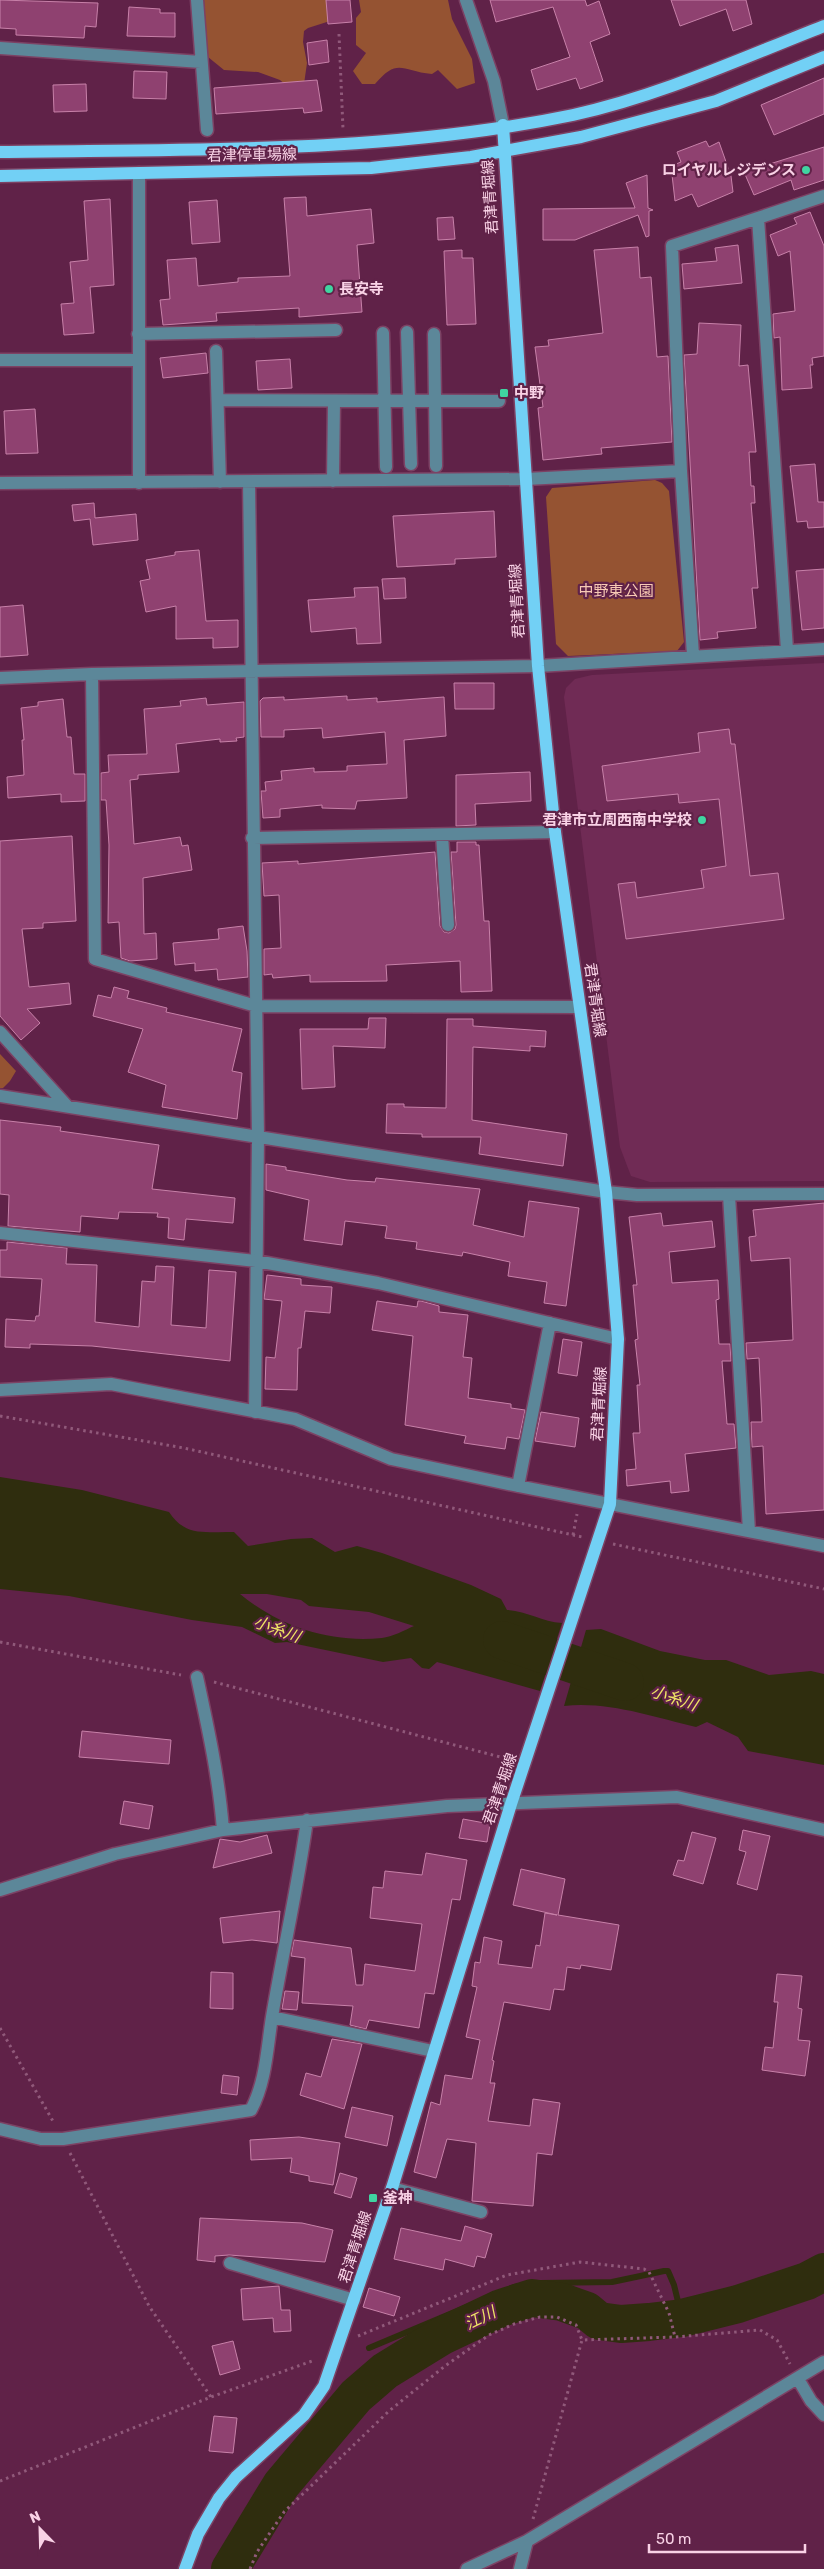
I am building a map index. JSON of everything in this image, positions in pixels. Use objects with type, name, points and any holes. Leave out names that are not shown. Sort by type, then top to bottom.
[{"type":"main road","points":[[503,125],[574,114],[668,87],[824,26]]},
{"type":"main road","name":"君津青堀線","points":[[503,151],[581,137],[716,101],[824,57]]},
{"type":"main road","name":"君津青堀線","points":[[185,2569],[198,2534],[219,2498],[236,2477],[304,2415],[324,2386],[392,2188],[511,1804],[610,1504],[618,1340],[606,1192],[555,832],[538,666],[503,151],[503,125]]},
{"type":"main road","name":"君津停車場線","points":[[0,152],[283,147],[444,135],[503,125]]},
{"type":"main road","name":"君津停車場線","points":[[0,176],[371,168],[471,157],[503,151]]},
{"type":"street","points":[[197,0],[207,130]]},
{"type":"street","points":[[466,0],[494,81],[503,125]]},
{"type":"street","points":[[0,48],[201,62]]},
{"type":"street","points":[[139,173],[139,483]]},
{"type":"street","points":[[693,655],[681,472],[672,246],[824,196]]},
{"type":"street","points":[[758,218],[786,650]]},
{"type":"street","points":[[138,334],[336,330]]},
{"type":"street","points":[[407,332],[411,464]]},
{"type":"street","points":[[383,333],[386,467]]},
{"type":"street","points":[[434,334],[436,466]]},
{"type":"street","points":[[216,351],[220,482]]},
{"type":"street","points":[[0,360],[138,360]]},
{"type":"street","points":[[218,400],[499,401]]},
{"type":"street","points":[[334,401],[334,481]]},
{"type":"street","points":[[0,483],[526,480],[681,472]]},
{"type":"street","points":[[249,482],[253,672],[252,838],[258,1138],[255,1412]]},
{"type":"street","points":[[0,678],[92,674],[538,666],[824,648]]},
{"type":"street","points":[[92,674],[95,958],[256,1006],[580,1007]]},
{"type":"street","points":[[252,838],[555,832]]},
{"type":"street","points":[[442,835],[448,925]]},
{"type":"street","points":[[0,1032],[68,1106]]},
{"type":"street","points":[[0,1096],[606,1192],[637,1195],[824,1194]]},
{"type":"street","points":[[729,1195],[749,1531]]},
{"type":"street","points":[[0,1233],[256,1261],[378,1283],[618,1340]]},
{"type":"street","points":[[518,1486],[550,1323]]},
{"type":"street","points":[[0,1390],[111,1384],[295,1419],[391,1459],[824,1546]]},
{"type":"street","points":[[197,1678],[214,1754],[221,1798],[223,1830]]},
{"type":"street","points":[[0,1890],[115,1854],[223,1830],[447,1806],[676,1797],[824,1830]]},
{"type":"street","points":[[0,2129],[41,2139],[63,2139],[251,2110],[265,2064],[272,2017],[300,1874],[307,1820]]},
{"type":"street","points":[[272,2017],[433,2051]]},
{"type":"street","points":[[392,2188],[481,2212]]},
{"type":"street","points":[[230,2263],[354,2300]]},
{"type":"street","points":[[467,2569],[527,2541],[824,2362]]},
{"type":"street","points":[[798,2378],[811,2401],[824,2415]]},
{"type":"street","points":[[520,2569],[527,2541]]},
{"type":"path","points":[[339,34],[343,130]]},
{"type":"path","points":[[0,1416],[184,1448],[599,1542],[824,1589]]},
{"type":"path","points":[[573,1535],[578,1506]]},
{"type":"path","points":[[0,1642],[197,1678],[526,1763]]},
{"type":"path","points":[[0,2028],[63,2139],[149,2306],[211,2397]]},
{"type":"path","points":[[351,2339],[507,2275],[580,2262],[644,2269],[649,2272],[670,2313],[675,2337]]},
{"type":"path","points":[[250,2569],[257,2552],[284,2512],[329,2466],[389,2410],[489,2335],[514,2324],[540,2316],[557,2317],[576,2325],[582,2340],[527,2541]]},
{"type":"path","points":[[582,2340],[675,2337],[760,2330],[777,2340],[798,2378]]},
{"type":"path","points":[[0,2481],[211,2397],[337,2352]]},
{"type":"shaded area","name":"君津市立周西南中学校","points":[[824,663],[824,1181],[650,1182],[631,1176],[620,1147],[564,697],[566,688],[575,679],[592,675]]},
{"type":"green space","points":[[204,0],[329,0],[330,21],[304,31],[303,42],[307,63],[304,84],[286,85],[280,80],[258,72],[224,70],[208,57]]},
{"type":"green space","points":[[359,0],[448,0],[452,19],[472,59],[475,83],[457,89],[438,70],[432,74],[395,68],[375,84],[362,84],[353,71],[366,53],[356,45],[356,18],[361,12]]},
{"type":"green space","name":"中野東公園","points":[[655,480],[662,483],[669,491],[684,642],[677,651],[568,656],[556,644],[546,497],[552,488]]},
{"type":"green space","points":[[0,1054],[16,1071],[3,1088],[0,1088]]},
{"type":"water","points":[[0,1477],[82,1490],[169,1512],[182,1526],[197,1531],[234,1532],[248,1546],[291,1539],[312,1538],[335,1552],[357,1546],[471,1585],[501,1599],[507,1610],[562,1623],[540,1691],[437,1662],[429,1669],[422,1668],[411,1658],[383,1662],[287,1642],[275,1643],[242,1627],[192,1620],[69,1596],[0,1589]],"holes":[[[240,1594],[267,1594],[301,1600],[309,1606],[369,1612],[414,1626],[382,1638],[362,1639],[324,1635],[289,1624],[272,1616]]]},
{"type":"water","points":[[601,1629],[660,1651],[705,1660],[726,1660],[769,1675],[811,1671],[824,1674],[824,1765],[748,1751],[738,1737],[707,1722],[696,1727],[614,1708],[581,1705],[564,1706],[586,1630]]},
{"type":"building","points":[[0,0],[98,3],[96,27],[85,26],[84,38],[16,35],[16,29],[0,28]]},
{"type":"building","points":[[326,0],[350,0],[352,22],[328,24]]},
{"type":"building","points":[[490,0],[585,0],[587,6],[599,1],[610,34],[590,42],[603,81],[580,89],[576,78],[537,90],[531,70],[570,57],[553,7],[496,22]]},
{"type":"building","points":[[671,0],[746,0],[752,24],[733,31],[726,9],[680,26]]},
{"type":"building","points":[[129,7],[160,9],[160,13],[175,13],[175,37],[127,36]]},
{"type":"building","points":[[327,40],[329,62],[309,65],[307,43]]},
{"type":"building","points":[[134,71],[167,72],[166,99],[133,98]]},
{"type":"building","points":[[824,78],[824,114],[774,135],[761,105]]},
{"type":"building","points":[[317,80],[322,111],[304,113],[303,108],[216,114],[214,88]]},
{"type":"building","points":[[86,84],[87,111],[54,112],[53,85]]},
{"type":"building","points":[[706,141],[709,147],[719,142],[731,176],[733,192],[698,207],[692,194],[675,201],[671,166],[681,162],[677,152]]},
{"type":"building","points":[[824,147],[824,180],[794,190],[791,180],[754,195],[744,172]]},
{"type":"building","points":[[647,175],[648,208],[653,210],[649,211],[649,236],[646,237],[638,215],[575,240],[543,240],[543,209],[635,208],[626,183]]},
{"type":"building","points":[[306,197],[307,216],[371,209],[374,243],[357,245],[362,312],[299,317],[299,308],[216,313],[217,321],[163,325],[160,300],[170,299],[167,260],[196,258],[198,286],[238,282],[238,278],[290,276],[284,198]]},
{"type":"building","points":[[110,199],[114,285],[90,287],[94,333],[64,335],[61,304],[74,303],[70,262],[88,260],[84,201]]},
{"type":"building","points":[[217,200],[220,242],[192,244],[189,202]]},
{"type":"building","points":[[810,212],[824,246],[824,356],[812,358],[813,365],[810,365],[812,388],[782,390],[780,337],[774,338],[773,314],[795,311],[790,251],[778,256],[770,235],[797,224],[794,218]]},
{"type":"building","points":[[453,217],[455,239],[438,240],[437,218]]},
{"type":"building","points":[[738,245],[742,283],[684,289],[682,264],[717,261],[715,248]]},
{"type":"building","points":[[638,247],[640,278],[651,277],[657,357],[668,356],[672,442],[601,448],[602,454],[543,460],[538,408],[543,407],[535,347],[549,346],[548,340],[603,333],[594,250]]},
{"type":"building","points":[[462,250],[462,258],[473,258],[476,324],[447,325],[444,251]]},
{"type":"building","points":[[699,323],[741,325],[739,366],[748,365],[756,452],[749,452],[751,486],[754,486],[755,503],[751,503],[758,588],[752,588],[756,628],[717,632],[718,638],[700,640],[684,355],[697,354]]},
{"type":"building","points":[[206,353],[208,373],[163,378],[160,358]]},
{"type":"building","points":[[290,359],[292,388],[258,390],[256,361]]},
{"type":"building","points":[[35,409],[38,453],[6,454],[4,411]]},
{"type":"building","points":[[815,464],[818,502],[824,502],[824,527],[808,528],[807,521],[797,522],[790,466]]},
{"type":"building","points":[[94,503],[95,518],[136,514],[138,540],[93,545],[90,519],[74,521],[72,505]]},
{"type":"building","points":[[494,511],[496,557],[455,559],[455,564],[397,567],[393,516]]},
{"type":"building","points":[[199,550],[206,621],[238,620],[238,647],[213,648],[213,638],[176,639],[176,606],[146,612],[140,581],[150,579],[146,560],[175,555],[175,552]]},
{"type":"building","points":[[824,569],[824,628],[802,630],[796,571]]},
{"type":"building","points":[[405,578],[406,598],[384,599],[382,579]]},
{"type":"building","points":[[378,587],[381,643],[357,644],[356,628],[311,632],[308,600],[355,597],[354,588]]},
{"type":"building","points":[[23,605],[28,655],[0,657],[0,607]]},
{"type":"building","points":[[454,683],[494,683],[494,709],[455,709]]},
{"type":"building","points":[[347,696],[347,700],[377,698],[377,702],[444,697],[446,736],[404,740],[407,798],[357,801],[355,809],[322,808],[322,805],[280,809],[280,817],[263,818],[261,791],[266,791],[265,782],[282,780],[281,771],[314,768],[314,772],[347,771],[347,766],[387,764],[385,732],[323,738],[322,728],[284,730],[284,737],[261,737],[260,701],[263,698],[284,697],[284,700]]},
{"type":"building","points":[[206,698],[207,705],[244,702],[244,737],[236,738],[237,741],[220,742],[220,739],[176,744],[179,772],[138,775],[138,779],[130,780],[134,844],[180,837],[182,846],[188,845],[192,870],[143,878],[144,934],[156,933],[157,959],[130,961],[121,958],[119,922],[108,923],[109,845],[106,800],[101,800],[101,773],[109,772],[108,755],[147,754],[144,709],[181,706],[180,701]]},
{"type":"building","points":[[63,699],[67,737],[71,737],[74,774],[85,774],[85,801],[61,802],[61,794],[8,798],[7,777],[24,775],[22,740],[24,740],[21,708],[38,706],[38,702]]},
{"type":"building","points":[[729,729],[731,744],[735,744],[750,876],[778,873],[784,919],[626,939],[618,884],[635,882],[637,898],[704,888],[701,870],[726,866],[719,799],[679,803],[678,794],[607,801],[602,766],[700,752],[698,733]]},
{"type":"building","points":[[530,772],[531,801],[475,804],[476,825],[456,826],[456,775]]},
{"type":"building","points":[[72,836],[76,921],[43,923],[43,928],[22,929],[29,987],[69,983],[71,1004],[27,1009],[40,1023],[21,1040],[0,1016],[0,841]]},
{"type":"building","points":[[457,842],[476,842],[476,845],[479,845],[484,921],[489,921],[492,991],[461,992],[460,961],[386,965],[387,981],[310,982],[310,975],[273,978],[272,974],[264,975],[264,949],[281,948],[279,895],[264,896],[262,863],[298,861],[298,864],[435,852],[440,926],[444,932],[449,933],[455,929],[456,925],[451,852],[457,852]]},
{"type":"building","points":[[243,926],[247,951],[248,977],[218,980],[217,969],[195,971],[195,963],[175,965],[173,943],[219,939],[218,929]]},
{"type":"building","points":[[114,987],[129,991],[127,998],[167,1008],[166,1012],[242,1029],[232,1071],[242,1073],[237,1119],[162,1107],[166,1085],[128,1072],[143,1029],[93,1016],[98,995],[111,998]]},
{"type":"building","points":[[369,1018],[386,1018],[385,1048],[333,1046],[335,1087],[302,1089],[300,1029],[368,1029]]},
{"type":"building","points":[[447,1019],[473,1019],[473,1026],[546,1031],[545,1047],[530,1046],[530,1051],[473,1047],[472,1120],[567,1134],[563,1166],[479,1154],[481,1137],[422,1137],[422,1134],[386,1133],[387,1104],[404,1104],[404,1107],[446,1108]]},
{"type":"building","points":[[0,1120],[61,1127],[60,1131],[159,1145],[152,1189],[235,1198],[233,1223],[186,1219],[184,1240],[168,1238],[169,1218],[157,1217],[158,1213],[119,1212],[118,1219],[81,1216],[80,1232],[8,1226],[9,1195],[0,1194]]},
{"type":"building","points":[[266,1164],[286,1167],[286,1170],[347,1180],[375,1182],[376,1178],[480,1189],[473,1225],[524,1237],[529,1201],[579,1208],[566,1306],[544,1303],[547,1282],[508,1276],[510,1262],[463,1252],[462,1256],[416,1249],[417,1242],[385,1238],[387,1226],[345,1221],[342,1245],[304,1240],[309,1200],[266,1190]]},
{"type":"building","points":[[824,1203],[824,1510],[766,1514],[763,1446],[752,1447],[751,1422],[762,1422],[759,1358],[747,1359],[746,1343],[793,1340],[790,1258],[751,1261],[749,1237],[756,1236],[753,1210]]},
{"type":"building","points":[[661,1213],[663,1226],[712,1221],[715,1247],[669,1252],[672,1283],[718,1280],[719,1299],[716,1300],[719,1344],[730,1344],[731,1361],[722,1361],[727,1424],[734,1424],[736,1448],[685,1454],[689,1491],[671,1493],[670,1481],[627,1486],[626,1470],[636,1469],[633,1433],[640,1433],[637,1385],[640,1385],[635,1340],[638,1339],[633,1285],[637,1285],[629,1217]]},
{"type":"building","points":[[7,1242],[67,1248],[66,1264],[97,1265],[95,1322],[139,1327],[142,1281],[155,1282],[156,1266],[174,1267],[171,1325],[206,1328],[209,1270],[236,1272],[230,1361],[92,1346],[30,1344],[30,1348],[5,1347],[6,1319],[35,1321],[36,1316],[39,1316],[42,1279],[0,1277],[0,1250],[7,1250]]},
{"type":"building","points":[[267,1275],[301,1279],[301,1285],[332,1287],[330,1313],[305,1311],[301,1348],[298,1348],[297,1390],[265,1389],[266,1357],[275,1358],[282,1301],[264,1299]]},
{"type":"building","points":[[377,1301],[417,1307],[418,1301],[421,1301],[439,1306],[439,1312],[468,1315],[463,1357],[472,1358],[468,1398],[511,1404],[511,1408],[525,1410],[519,1439],[507,1437],[505,1449],[464,1443],[466,1436],[405,1425],[413,1336],[372,1330]]},
{"type":"building","points":[[563,1339],[582,1342],[577,1376],[558,1373]]},
{"type":"building","points":[[541,1412],[579,1418],[575,1447],[535,1441]]},
{"type":"building","points":[[82,1731],[171,1740],[169,1764],[79,1757]]},
{"type":"building","points":[[124,1801],[153,1806],[149,1829],[120,1824]]},
{"type":"building","points":[[463,1819],[490,1824],[487,1842],[459,1838]]},
{"type":"building","points":[[743,1830],[770,1836],[757,1890],[737,1884],[746,1852],[739,1850]]},
{"type":"building","points":[[692,1832],[716,1838],[703,1884],[673,1875],[678,1860],[684,1861]]},
{"type":"building","points":[[267,1835],[272,1853],[213,1868],[220,1839],[240,1842]]},
{"type":"building","points":[[426,1853],[467,1860],[460,1900],[452,1899],[434,1994],[425,1993],[419,2028],[369,2020],[366,2029],[350,2025],[353,2006],[302,2003],[305,1958],[291,1956],[294,1940],[351,1948],[356,1985],[363,1985],[365,1964],[415,1971],[422,1924],[370,1918],[373,1887],[383,1888],[385,1871],[422,1875]]},
{"type":"building","points":[[521,1869],[565,1879],[558,1915],[619,1925],[611,1970],[581,1965],[580,1969],[567,1967],[564,1990],[554,1989],[550,2010],[504,2002],[492,2060],[494,2061],[490,2083],[495,2083],[488,2121],[530,2126],[533,2099],[560,2103],[552,2155],[537,2153],[533,2206],[472,2201],[476,2143],[447,2139],[436,2178],[414,2172],[431,2102],[440,2105],[445,2075],[472,2079],[480,2040],[466,2037],[477,1987],[472,1986],[475,1962],[480,1963],[484,1937],[502,1941],[498,1964],[532,1968],[536,1945],[540,1946],[545,1913],[557,1915],[513,1905]]},
{"type":"building","points":[[280,1911],[277,1943],[252,1940],[223,1943],[220,1918]]},
{"type":"building","points":[[211,1972],[233,1973],[233,2009],[210,2008]]},
{"type":"building","points":[[777,1974],[802,1976],[798,2008],[802,2009],[798,2040],[810,2041],[805,2076],[762,2070],[765,2047],[773,2048],[778,2002],[774,2002]]},
{"type":"building","points":[[285,1991],[299,1992],[297,2010],[282,2009]]},
{"type":"building","points":[[332,2039],[362,2044],[344,2109],[300,2095],[306,2073],[321,2077]]},
{"type":"building","points":[[223,2075],[239,2077],[237,2095],[221,2093]]},
{"type":"building","points":[[352,2107],[393,2116],[387,2146],[345,2137]]},
{"type":"building","points":[[299,2137],[340,2143],[333,2185],[309,2181],[309,2176],[290,2172],[292,2158],[251,2160],[250,2140]]},
{"type":"building","points":[[340,2173],[357,2178],[351,2198],[334,2193]]},
{"type":"building","points":[[200,2218],[302,2223],[333,2230],[325,2262],[229,2255],[215,2256],[215,2262],[197,2260]]},
{"type":"building","points":[[465,2226],[492,2234],[485,2258],[477,2256],[474,2267],[445,2259],[443,2270],[394,2259],[401,2228],[461,2241]]},
{"type":"building","points":[[279,2286],[281,2310],[290,2310],[291,2331],[274,2332],[273,2318],[243,2320],[241,2289]]},
{"type":"building","points":[[369,2288],[400,2297],[394,2316],[363,2307]]},
{"type":"building","points":[[233,2341],[240,2369],[220,2375],[212,2346]]},
{"type":"building","points":[[214,2416],[237,2418],[233,2453],[209,2451]]},
{"type":"waterway","name":"小糸川","points":[[502,1640],[625,1682]]},
{"type":"waterway","points":[[369,2348],[514,2287],[540,2283],[612,2282],[664,2271],[668,2271],[674,2285],[682,2318]]},
{"type":"waterway","name":"江川","points":[[230,2569],[281,2485],[356,2396],[385,2371],[442,2336],[501,2308],[532,2298],[562,2302],[587,2311],[599,2321],[621,2324],[649,2322],[682,2318],[738,2304],[807,2281],[824,2272]]},
{"type":"place","name":"ロイヤルレジデンス","points":[[806,170]]},
{"type":"place","name":"長安寺","points":[[329,289]]},
{"type":"place","name":"中野","points":[[504,393]]},
{"type":"place","name":"君津市立周西南中学校","points":[[702,820]]},
{"type":"place","name":"釜神","points":[[373,2198]]}]
